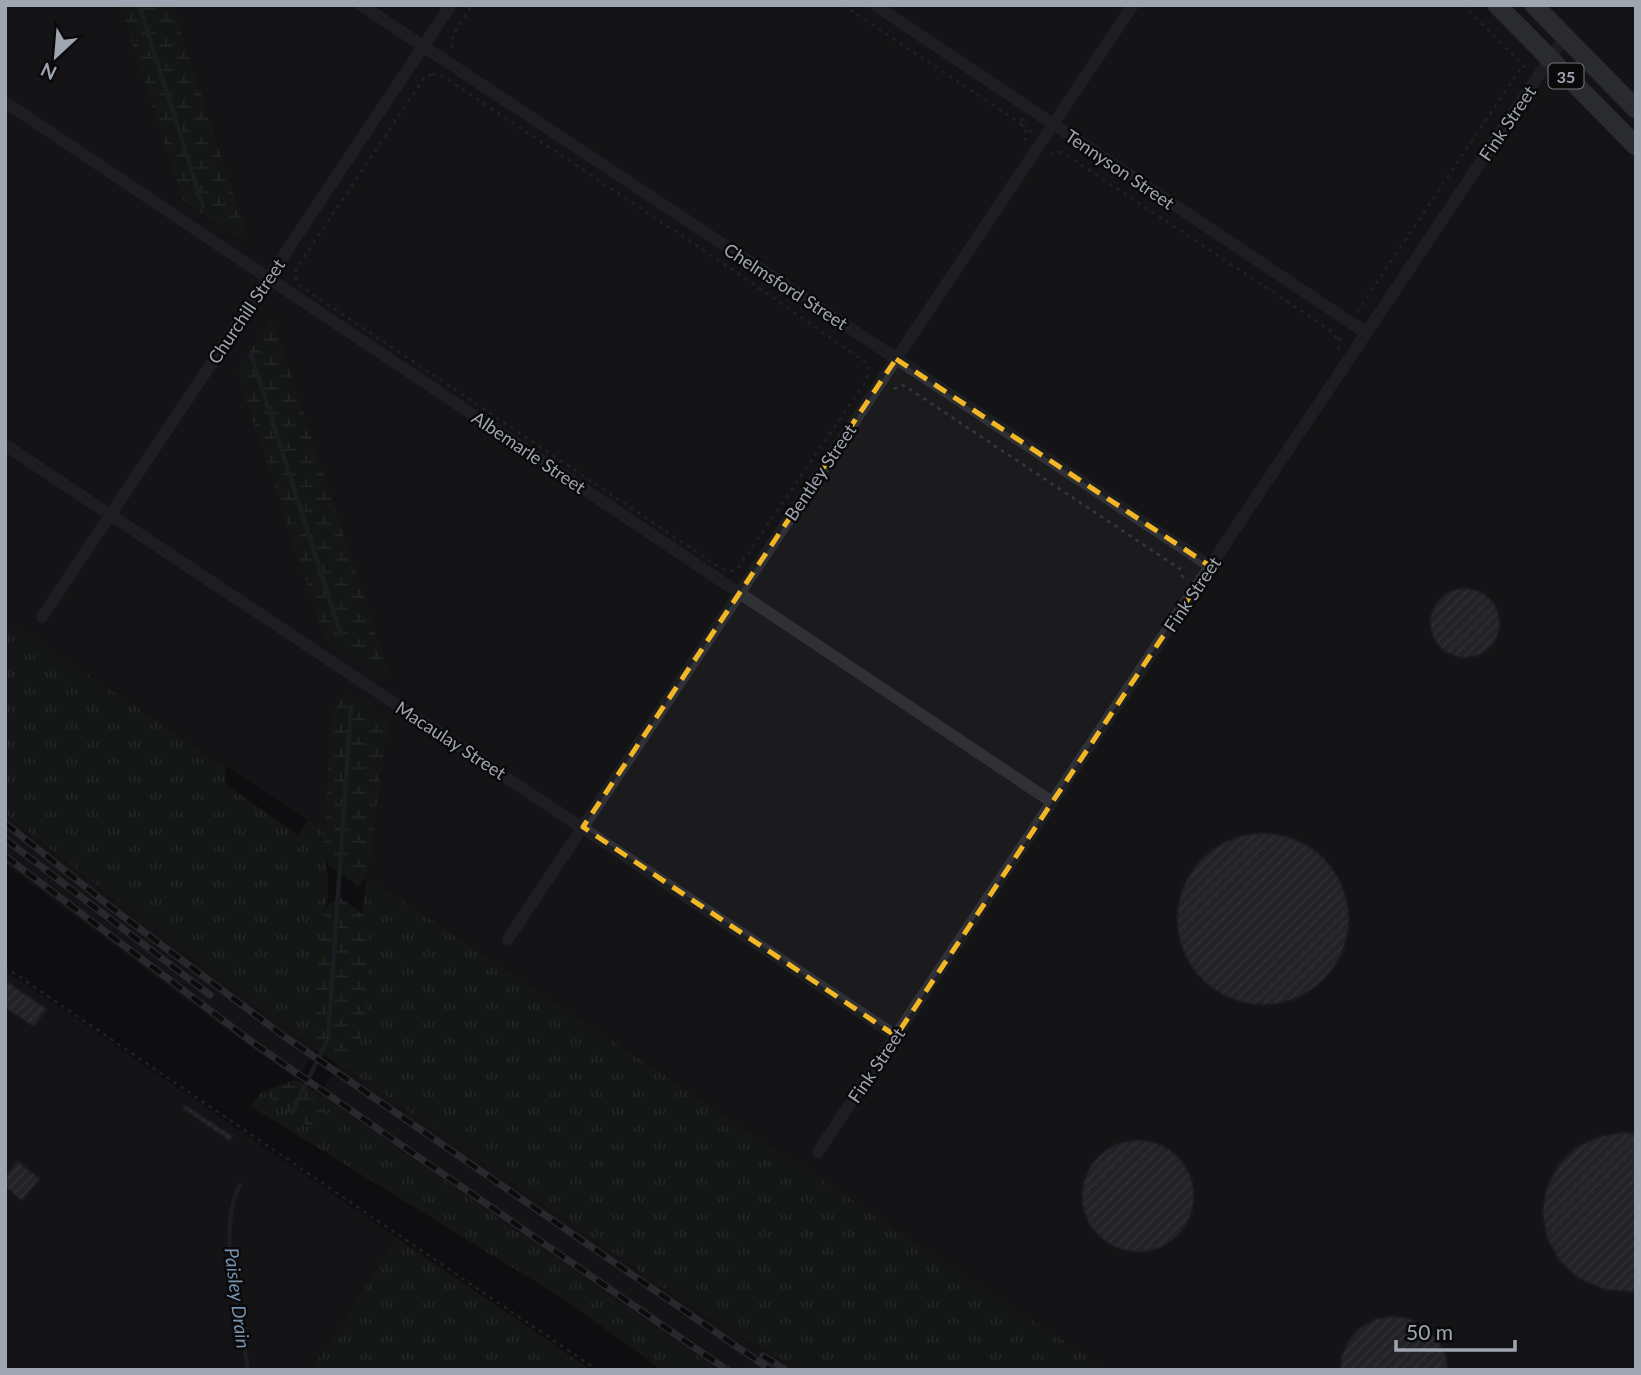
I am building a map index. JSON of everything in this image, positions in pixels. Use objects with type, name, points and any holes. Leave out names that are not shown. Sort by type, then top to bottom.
[{"type":"main road","name":"35","points":[[1497,5],[1636,146]]},
{"type":"main road","name":"35","points":[[1534,5],[1636,110]]},
{"type":"street","name":"Chelmsford Street","points":[[362,5],[1210,566]]},
{"type":"street","name":"Churchill Street","points":[[42,617],[451,5]]},
{"type":"street","name":"Tennyson Street","points":[[875,5],[1366,333]]},
{"type":"street","name":"Bentley Street","points":[[508,939],[1133,5]]},
{"type":"street","name":"Fink Street","points":[[818,1152],[1565,36]]},
{"type":"street","name":"Albemarle Street","points":[[5,102],[1052,802]]},
{"type":"street","name":"Macaulay Street","points":[[5,445],[896,1036]]},
{"type":"path","points":[[456,52],[451,40],[472,5]]},
{"type":"path","points":[[843,5],[1020,123],[1026,132],[1024,143]]},
{"type":"path","points":[[1463,5],[1537,79]]},
{"type":"path","points":[[1338,341],[1522,65]]},
{"type":"path","points":[[432,74],[444,76],[868,364],[866,381],[742,566],[733,571],[722,569],[299,285],[296,269],[425,77],[432,74]]},
{"type":"path","points":[[1048,155],[1057,151],[1068,156],[1334,332],[1339,349]]},
{"type":"path","points":[[890,393],[902,385],[908,388],[1180,569],[1183,581]]},
{"type":"path","points":[[1179,587],[1199,559]]},
{"type":"path","points":[[5,967],[597,1370]]},
{"type":"highlighted area","points":[[896,359],[1210,566],[896,1036],[583,827]]},
{"type":"shaded area","points":[[5,5],[1636,5],[1636,1370],[1108,1370],[367,877],[369,861],[11,624],[5,632]]},
{"type":"shaded area","points":[[5,814],[246,999],[315,1047],[300,1076],[296,1079],[201,1011],[5,864]]},
{"type":"shaded area","points":[[5,970],[397,1238],[311,1370],[5,1370]]},
{"type":"shaded area","points":[[340,1064],[696,1310],[799,1370],[718,1370],[319,1093]]},
{"type":"green space","points":[[120,5],[172,5],[249,243],[183,201]]},
{"type":"green space","points":[[272,317],[389,674],[377,674],[325,639],[237,371]]},
{"type":"green space","points":[[11,623],[226,767],[225,784],[298,835],[308,821],[325,832],[328,897],[322,918],[318,1039],[315,1047],[246,999],[5,814],[5,632]]},
{"type":"green space","points":[[346,692],[388,719],[367,877],[357,886],[328,864],[324,849],[331,714]]},
{"type":"green space","points":[[367,877],[1108,1370],[799,1370],[696,1310],[340,1064]]},
{"type":"green space","points":[[340,897],[362,914],[369,949],[365,1020],[357,1055],[344,1068],[314,1049],[318,1039],[313,1030],[322,918],[328,905]]},
{"type":"green space","points":[[296,1079],[318,1093],[325,1119],[308,1126],[262,1092]]},
{"type":"green space","points":[[262,1092],[308,1125],[325,1119],[318,1093],[718,1370],[662,1370],[562,1298],[250,1106]]},
{"type":"green space","points":[[397,1238],[591,1370],[311,1370]]},
{"type":"building","points":[[1458,588],[1472,588],[1485,593],[1495,603],[1500,623],[1495,643],[1485,653],[1472,658],[1458,658],[1445,653],[1435,643],[1430,630],[1430,616],[1435,603],[1445,593]]},
{"type":"building","points":[[1263,833],[1296,840],[1324,858],[1342,886],[1349,919],[1342,952],[1324,980],[1296,998],[1263,1005],[1230,998],[1202,980],[1184,952],[1177,919],[1184,886],[1202,858],[1230,840]]},
{"type":"building","points":[[5,980],[47,1009],[34,1027],[5,1008]]},
{"type":"building","points":[[185,1105],[233,1136],[230,1141],[183,1109]]},
{"type":"building","points":[[1624,1132],[1636,1134],[1636,1291],[1631,1292],[1604,1290],[1579,1279],[1560,1262],[1547,1239],[1542,1214],[1546,1188],[1558,1165],[1576,1147],[1599,1136]]},
{"type":"building","points":[[1138,1140],[1159,1145],[1177,1157],[1189,1175],[1194,1196],[1189,1217],[1177,1235],[1159,1247],[1138,1252],[1117,1247],[1099,1235],[1087,1217],[1082,1196],[1087,1175],[1099,1157],[1117,1145]]},
{"type":"building","points":[[18,1161],[40,1179],[22,1201],[5,1187],[5,1176]]},
{"type":"building","points":[[1392,1316],[1409,1318],[1425,1326],[1438,1339],[1446,1355],[1448,1370],[1340,1370],[1341,1357],[1348,1341],[1359,1328],[1375,1319]]},
{"type":"waterway","points":[[139,5],[203,206]]},
{"type":"waterway","points":[[251,354],[341,635]]},
{"type":"waterway","points":[[292,1112],[328,1039],[351,707]]},
{"type":"waterway","name":"Paisley Drain","points":[[240,1185],[233,1204],[230,1250],[248,1370]]},
{"type":"railway","points":[[5,823],[112,908],[281,1034],[771,1370]]},
{"type":"railway","points":[[5,839],[210,995]]},
{"type":"railway","points":[[5,856],[252,1042],[727,1370]]},
{"type":"railway","points":[[763,1356],[786,1370]]}]
